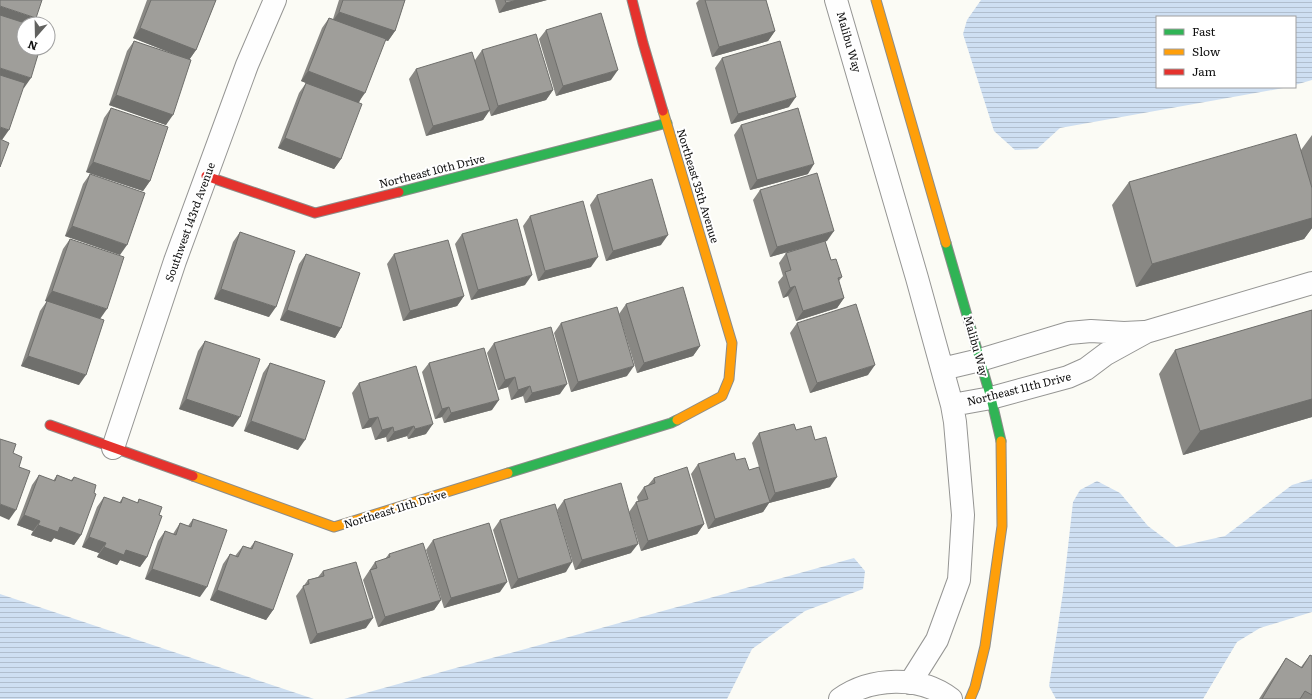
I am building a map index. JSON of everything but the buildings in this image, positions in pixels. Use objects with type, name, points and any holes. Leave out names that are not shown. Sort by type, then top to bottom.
[{"type":"street","name":"Southwest 143rd Avenue","points":[[113,448],[175,261],[247,65],[275,0]]},
{"type":"street","name":"Northeast 35th Avenue","points":[[632,0],[643,43],[732,343],[729,379]]},
{"type":"street","name":"Malibu Way","points":[[836,0],[917,278],[952,405],[955,422],[963,515],[959,580],[938,640],[910,683]]},
{"type":"street","name":"Malibu Way","points":[[876,0],[991,398],[1001,442],[1002,526],[985,646],[975,686],[970,699]]},
{"type":"street","name":"Northeast 10th Drive","points":[[206,176],[315,213],[667,123]]},
{"type":"street","name":"Northeast 11th Drive","points":[[952,405],[991,398],[1068,377],[1086,369],[1106,354],[1146,332],[1312,283]]},
{"type":"street","name":"Northeast 11th Drive","points":[[942,369],[980,360],[1069,333],[1091,331],[1124,333],[1146,332]]},
{"type":"street","name":"Northeast 11th Drive","points":[[50,425],[334,527],[671,423],[722,396],[729,379]]},
{"type":"street","points":[[840,699],[847,694],[867,686],[888,682],[910,683],[930,688],[951,699]]},
{"type":"water","points":[[981,0],[1312,0],[1312,80],[1296,85],[1296,16],[1156,16],[1156,88],[1283,88],[1060,128],[1037,149],[1015,150],[994,131],[963,34],[967,20]]},
{"type":"water","points":[[1312,479],[1312,612],[1260,628],[1237,642],[1203,699],[1056,699],[1049,686],[1063,592],[1073,502],[1080,490],[1097,481],[1120,493],[1148,526],[1176,547],[1225,536],[1292,485]]},
{"type":"water","points":[[854,558],[865,571],[863,589],[805,611],[752,649],[727,699],[344,699]]},
{"type":"water","points":[[0,594],[314,699],[0,699]]},
{"type":"traffic: fast","points":[[399,192],[667,123]]},
{"type":"traffic: fast","points":[[946,243],[991,398],[1001,441]]},
{"type":"traffic: fast","points":[[508,473],[677,420]]},
{"type":"traffic: slow","points":[[876,0],[946,243]]},
{"type":"traffic: slow","points":[[663,111],[732,343],[729,379],[722,396],[677,420]]},
{"type":"traffic: slow","points":[[970,699],[975,687],[985,646],[1002,526],[1001,441]]},
{"type":"traffic: slow","points":[[193,476],[334,527],[508,473]]},
{"type":"traffic: jam","points":[[632,0],[663,111]]},
{"type":"traffic: jam","points":[[206,176],[315,213],[399,192]]},
{"type":"traffic: jam","points":[[50,425],[193,476]]}]
